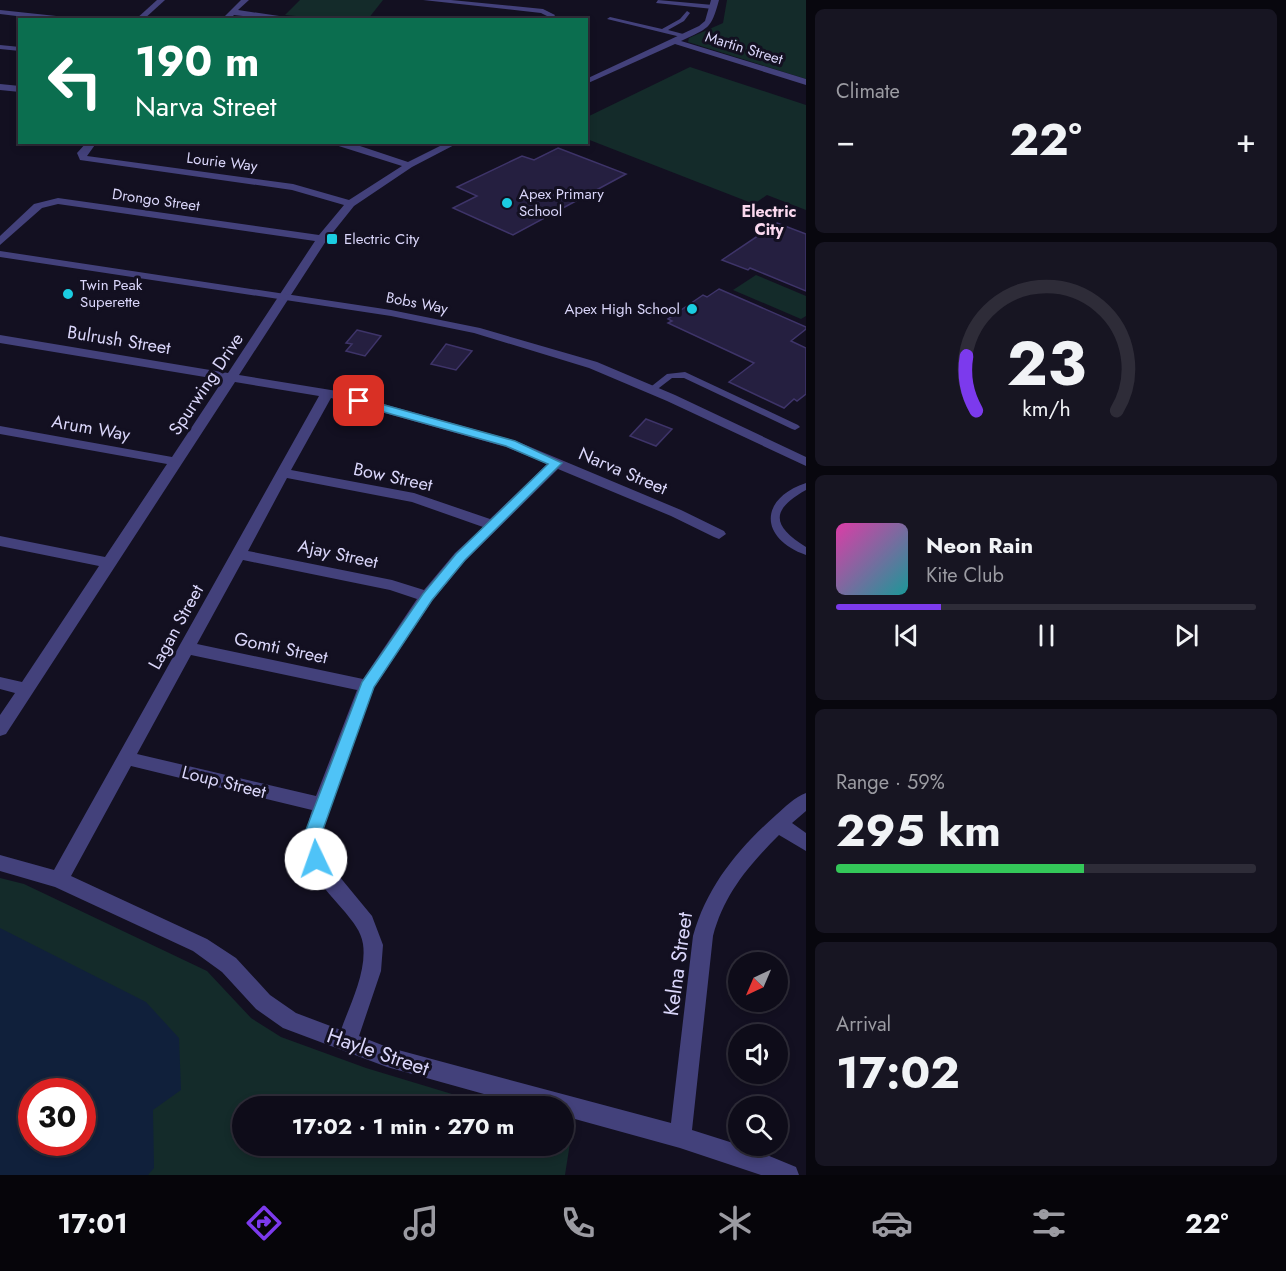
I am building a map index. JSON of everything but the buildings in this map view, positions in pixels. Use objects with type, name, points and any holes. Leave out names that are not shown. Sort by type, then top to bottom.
[{"type":"street","points":[[140,18],[161,0]]},
{"type":"street","points":[[226,18],[245,0]]},
{"type":"street","points":[[428,0],[543,11],[550,14],[550,18]]},
{"type":"street","points":[[588,81],[706,25],[714,4]]},
{"type":"street","points":[[0,12],[56,18]]},
{"type":"street","points":[[232,12],[285,18]]},
{"type":"street","name":"Martin Street","points":[[675,41],[806,81]]},
{"type":"street","points":[[0,47],[18,49]]},
{"type":"street","points":[[0,87],[18,89]]},
{"type":"street","name":"Lourie Way","points":[[91,144],[81,156],[88,160],[293,186],[350,204]]},
{"type":"street","points":[[339,144],[409,165]]},
{"type":"street","name":"Spurwing Drive","points":[[0,729],[322,239],[350,204],[409,165],[452,144]]},
{"type":"street","name":"Drongo Street","points":[[0,242],[38,206],[58,201],[322,239]]},
{"type":"street","name":"Bobs Way","points":[[0,254],[391,313],[476,330],[593,365],[806,462]]},
{"type":"street","name":"Bulrush Street","points":[[0,339],[233,377]]},
{"type":"street","name":"Narva Street","points":[[233,377],[327,393],[511,444],[676,513],[719,534]]},
{"type":"street","name":"Lagan Street","points":[[59,880],[327,393]]},
{"type":"street","name":"Arum Way","points":[[0,430],[177,462]]},
{"type":"street","points":[[347,1042],[371,971],[373,945],[365,922],[321,870],[316,859],[313,835],[322,805],[367,686],[428,597],[460,557],[556,463]]},
{"type":"street","name":"Bow Street","points":[[283,473],[414,498],[493,525]]},
{"type":"street","points":[[0,541],[109,563]]},
{"type":"street","name":"Ajay Street","points":[[239,554],[382,583],[428,597]]},
{"type":"street","name":"Gomti Street","points":[[187,648],[367,686]]},
{"type":"street","points":[[0,683],[26,689]]},
{"type":"street","name":"Loup Street","points":[[126,758],[322,805]]},
{"type":"street","name":"Kelna Street","points":[[680,1137],[706,920],[715,898],[727,880],[778,824],[806,800]]},
{"type":"street","points":[[778,824],[806,843]]},
{"type":"street","name":"Hayle Street","points":[[0,862],[59,880],[200,945],[229,965],[257,996],[283,1017],[387,1057],[680,1137],[752,1160],[788,1175]]},
{"type":"lane","points":[[658,2],[714,4]]},
{"type":"lane","points":[[663,31],[682,20],[687,13]]},
{"type":"lane","points":[[610,19],[685,36]]},
{"type":"lane","points":[[688,376],[697,370]]},
{"type":"lane","points":[[652,390],[673,375],[688,376],[795,426]]},
{"type":"lane","points":[[806,486],[791,493],[782,501],[775,510],[773,523],[777,531],[788,542],[806,552]]},
{"type":"green space","points":[[300,0],[383,0],[369,18],[318,18],[285,15]]},
{"type":"green space","points":[[727,0],[806,0],[806,79],[688,42],[689,38],[723,23]]},
{"type":"green space","points":[[690,67],[806,105],[806,210],[767,195],[754,204],[588,139],[588,117]]},
{"type":"green space","points":[[756,275],[806,296],[806,316],[801,319],[733,290]]},
{"type":"green space","points":[[0,878],[24,884],[207,971],[251,1018],[281,1037],[366,1068],[459,1096],[232,1096],[232,1156],[568,1156],[565,1175],[0,1175]]},
{"type":"water","points":[[0,928],[146,1002],[179,1038],[181,1090],[153,1110],[154,1168],[148,1175],[0,1175]]},
{"type":"place","name":"Apex Primary School","points":[[507,203]]},
{"type":"place","name":"Electric City","points":[[332,239]]},
{"type":"place","name":"Twin Peak Superette","points":[[68,294]]},
{"type":"place","name":"Apex High School","points":[[692,309]]},
{"type":"district","name":"Electric City","points":[[769,220]]},
{"type":"route","points":[[316,859],[313,835],[367,686],[428,597],[460,557],[556,463],[511,444],[359,401]]}]
